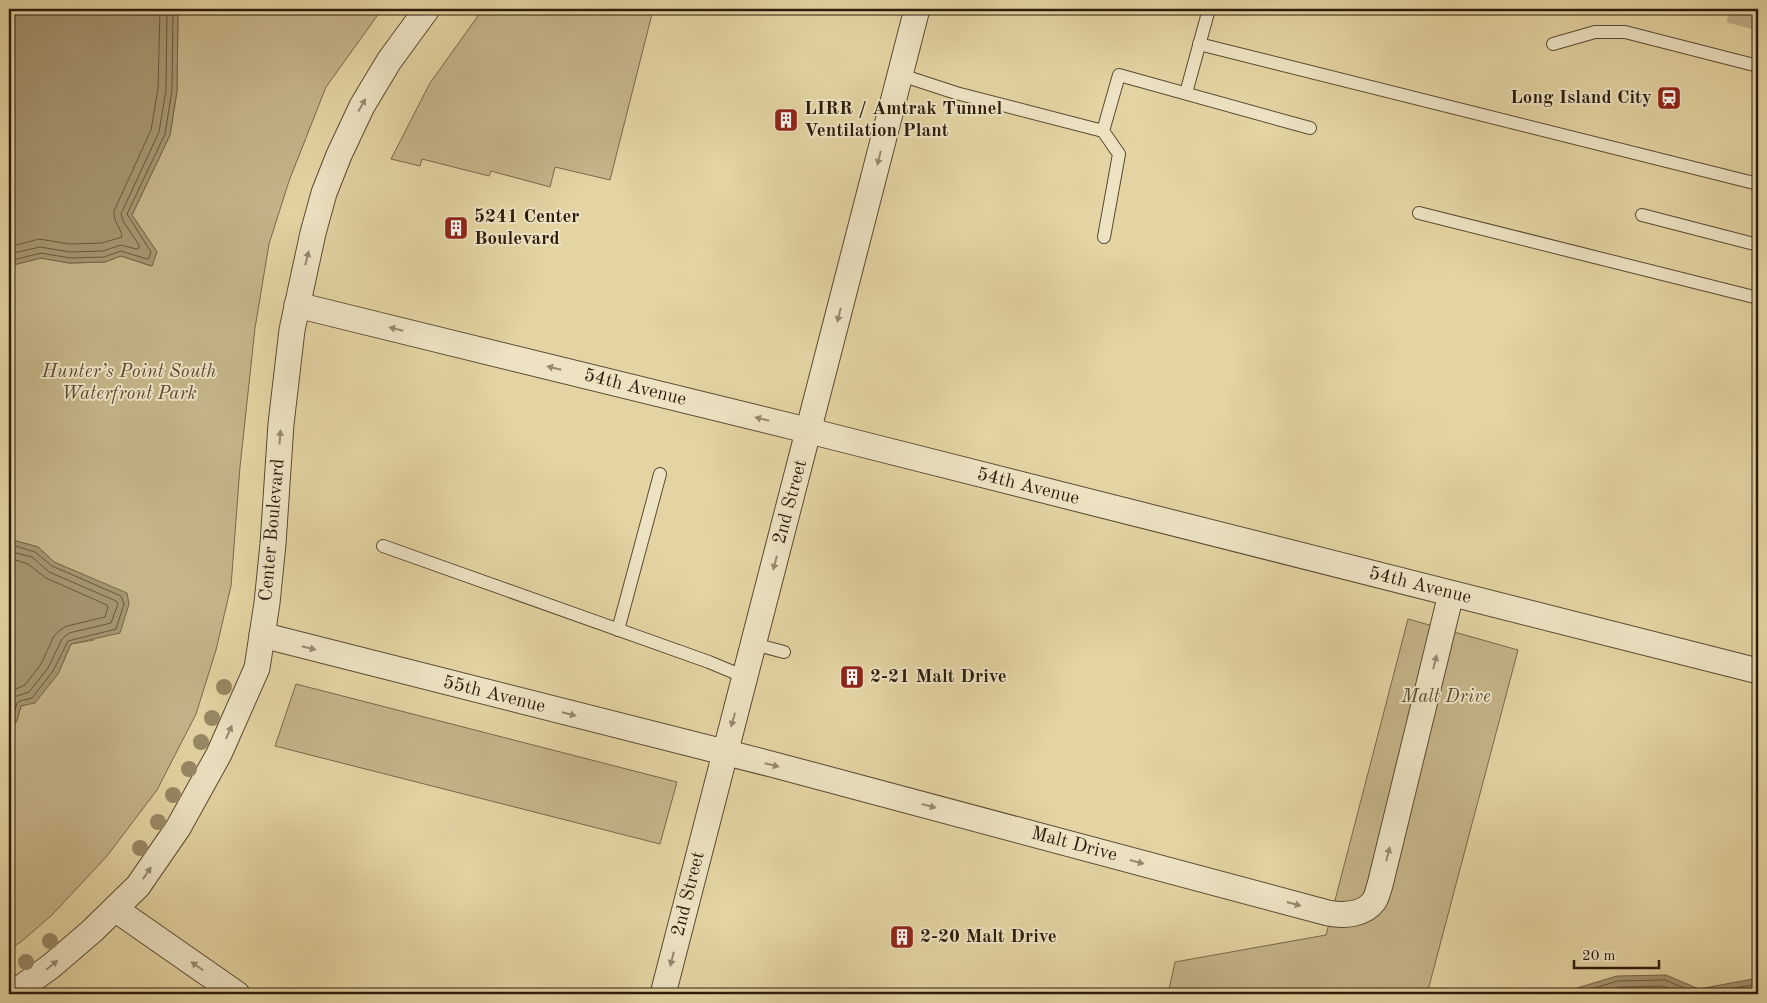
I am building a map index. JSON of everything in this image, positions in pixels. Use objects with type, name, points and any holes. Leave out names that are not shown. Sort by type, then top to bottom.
[{"type":"street","name":"Center Boulevard","points":[[12,994],[50,967],[138,886],[178,828],[219,754],[257,668],[273,544],[281,424],[292,330],[313,233],[324,193],[362,106],[389,62],[427,9]]},
{"type":"street","name":"2nd Street","points":[[664,994],[918,9]]},
{"type":"street","name":"54th Avenue","points":[[297,305],[810,431],[1758,671]]},
{"type":"street","name":"Malt Drive","points":[[725,754],[781,767],[1328,913],[1349,915],[1363,910],[1374,901],[1380,885],[1451,594]]},
{"type":"street","name":"55th Avenue","points":[[262,636],[725,754]]},
{"type":"street","points":[[115,909],[237,994]]},
{"type":"lane","points":[[1186,94],[1210,9]]},
{"type":"lane","points":[[1553,44],[1595,32],[1625,32],[1758,66]]},
{"type":"lane","points":[[1200,44],[1758,184]]},
{"type":"lane","points":[[901,75],[956,93],[1103,131],[1119,154],[1104,237]]},
{"type":"lane","points":[[1103,131],[1119,75],[1310,128]]},
{"type":"lane","points":[[1419,213],[1758,298]]},
{"type":"lane","points":[[1642,215],[1758,245]]},
{"type":"lane","points":[[618,630],[660,474]]},
{"type":"lane","points":[[383,546],[709,662],[745,677]]},
{"type":"lane","points":[[754,644],[784,652]]},
{"type":"green space","name":"Hunter’s Point South Waterfront Park","points":[[178,9],[382,9],[326,87],[289,181],[269,244],[255,328],[240,467],[231,586],[216,650],[196,714],[157,790],[107,856],[52,915],[9,950],[9,735],[17,720],[21,706],[58,674],[71,644],[94,640],[88,577],[54,562],[38,547],[9,539],[9,266],[41,258],[69,263],[105,262],[121,256],[151,266],[157,252],[132,215],[170,135],[177,91]]},
{"type":"green space","points":[[483,9],[646,9],[645,12],[652,14],[610,180],[555,167],[550,187],[491,171],[489,176],[422,159],[420,166],[391,159],[430,83]]},
{"type":"green space","name":"Malt Drive","points":[[1408,619],[1518,650],[1427,994],[1168,994],[1175,962],[1326,935]]},
{"type":"green space","points":[[296,684],[677,782],[660,844],[275,746]]},
{"type":"water","points":[[9,9],[178,9],[177,91],[170,135],[132,215],[157,252],[152,266],[121,256],[105,262],[69,263],[41,258],[9,266]]},
{"type":"water","points":[[9,539],[38,547],[54,562],[127,593],[129,604],[120,633],[71,644],[58,674],[35,703],[21,706],[17,720],[9,735]]},
{"type":"water","points":[[1666,975],[1699,989],[1758,978],[1758,994],[1557,994],[1617,976]]},
{"type":"tunnel","points":[[1730,9],[1758,16]]},
{"type":"place","name":"Long Island City","points":[[1669,98]]},
{"type":"place","name":"LIRR / Amtrak Tunnel Ventilation Plant","points":[[786,120]]},
{"type":"place","name":"5241 Center Boulevard","points":[[456,228]]},
{"type":"place","name":"2-21 Malt Drive","points":[[852,677]]},
{"type":"place","name":"2-20 Malt Drive","points":[[902,937]]}]
